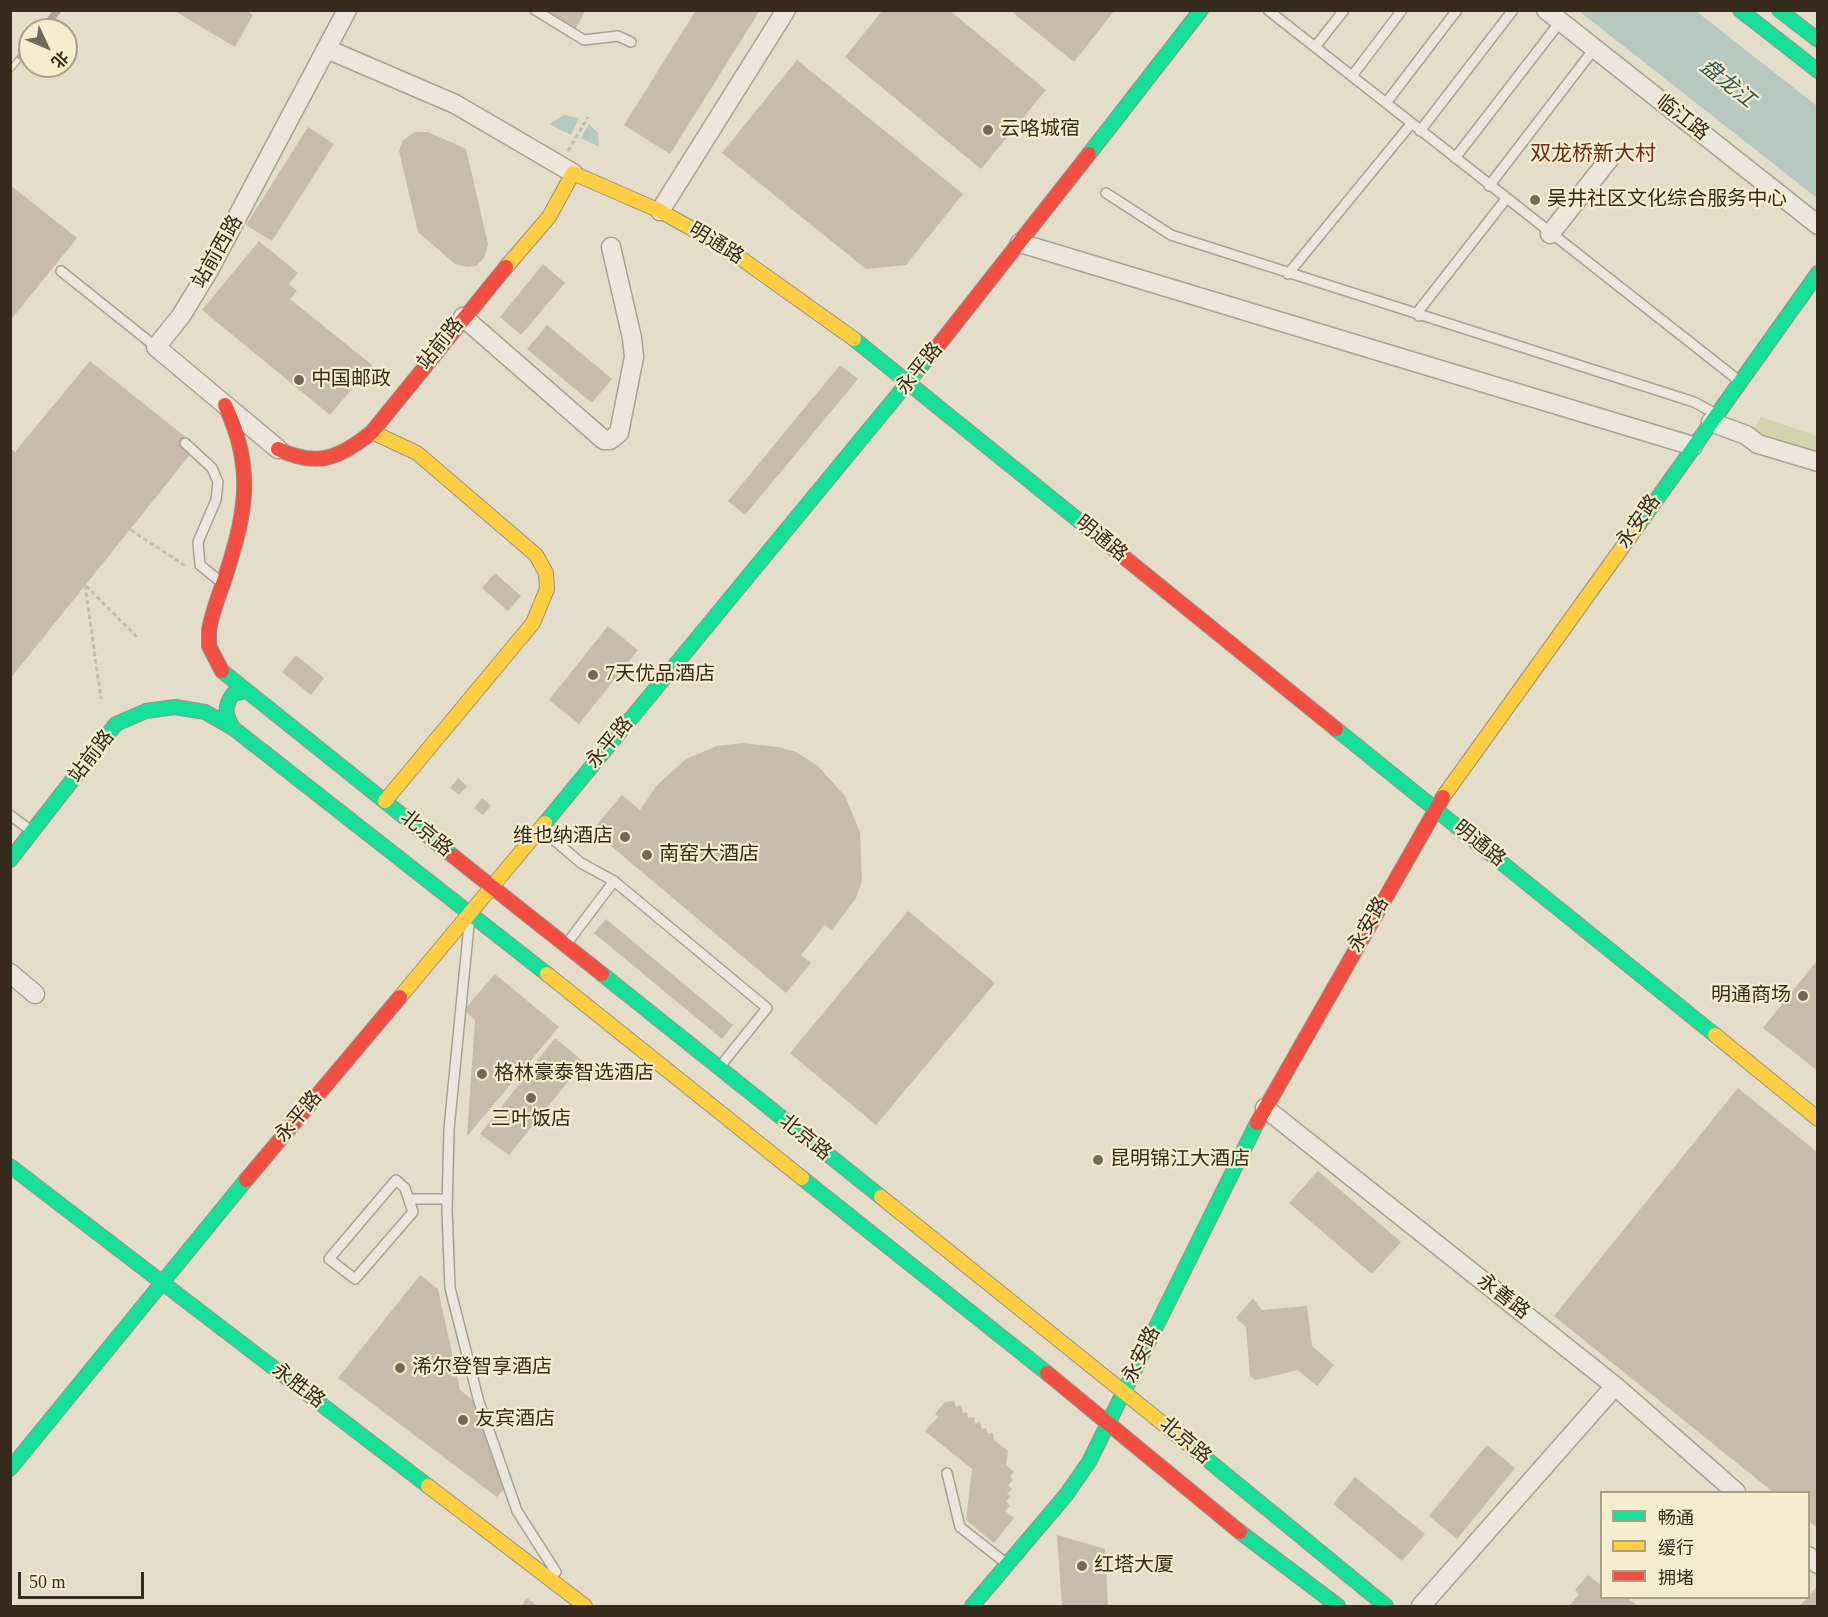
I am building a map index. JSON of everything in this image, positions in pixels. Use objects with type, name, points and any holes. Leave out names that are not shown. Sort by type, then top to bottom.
[{"type":"street","name":"站前西路","points":[[156,347],[181,316],[209,270],[347,10]]},
{"type":"street","points":[[660,211],[786,10]]},
{"type":"street","name":"永平路","points":[[10,1469],[161,1281],[470,913],[909,382],[1201,10]]},
{"type":"street","points":[[1740,10],[1818,71]]},
{"type":"street","points":[[1779,10],[1818,40]]},
{"type":"street","name":"临江路","points":[[1553,16],[1818,225]]},
{"type":"street","name":"明通路","points":[[327,49],[455,104],[566,170],[660,211],[725,248],[868,349],[1818,1119]]},
{"type":"street","points":[[1550,234],[1610,158]]},
{"type":"street","name":"站前路","points":[[278,448],[309,461],[334,457],[358,444],[372,432],[462,318],[549,217],[566,170]]},
{"type":"street","points":[[1020,243],[1693,446]]},
{"type":"street","points":[[462,318],[604,440],[610,440],[619,433],[634,357],[632,338],[611,247]]},
{"type":"street","name":"永安路","points":[[972,1606],[1066,1495],[1089,1462],[1264,1108],[1435,808],[1818,273]]},
{"type":"street","points":[[156,347],[278,448]]},
{"type":"street","points":[[223,583],[242,518],[246,486],[245,456],[238,432],[225,405]]},
{"type":"street","points":[[1713,418],[1758,444],[1818,462]]},
{"type":"street","points":[[372,432],[417,453],[536,555],[545,566],[549,583],[545,601],[533,623],[385,801]]},
{"type":"street","name":"北京路","points":[[223,583],[213,611],[208,639],[213,657],[222,671],[490,887],[1124,1390],[1386,1606]]},
{"type":"street","points":[[233,728],[225,715],[225,707],[233,694],[246,691]]},
{"type":"street","name":"站前路","points":[[13,852],[33,832],[117,724],[128,717],[156,707],[185,706],[211,714],[233,728]]},
{"type":"street","name":"北京路","points":[[233,728],[470,913],[1109,1423],[1250,1540],[1338,1606]]},
{"type":"street","points":[[10,973],[35,994]]},
{"type":"street","name":"永善路","points":[[1264,1108],[1615,1386],[1735,1491]]},
{"type":"street","name":"永胜路","points":[[10,1166],[580,1603]]},
{"type":"street","points":[[1421,1606],[1615,1386]]},
{"type":"lane","points":[[535,10],[584,40],[618,36],[631,42]]},
{"type":"lane","points":[[1268,10],[1506,200],[1740,381]]},
{"type":"lane","points":[[1315,47],[1344,10]]},
{"type":"lane","points":[[1352,76],[1402,10]]},
{"type":"lane","points":[[1386,103],[1457,10]]},
{"type":"lane","points":[[1420,131],[1512,10]]},
{"type":"lane","points":[[1455,158],[1553,16]]},
{"type":"lane","points":[[1489,186],[1594,49]]},
{"type":"lane","points":[[1288,274],[1411,124]]},
{"type":"lane","points":[[1106,193],[1171,235],[1694,402],[1713,418]]},
{"type":"lane","points":[[1419,316],[1420,309],[1506,200]]},
{"type":"lane","points":[[61,271],[156,347]]},
{"type":"lane","points":[[185,443],[212,468],[218,482],[216,500],[198,542],[200,565],[223,583]]},
{"type":"lane","points":[[10,815],[33,832]]},
{"type":"lane","points":[[539,828],[580,863],[614,882],[767,1008],[719,1069]]},
{"type":"lane","points":[[565,946],[614,882]]},
{"type":"lane","points":[[470,913],[454,1063],[447,1199],[450,1288],[479,1402],[517,1511],[580,1603]]},
{"type":"lane","points":[[396,1180],[405,1188],[411,1199],[413,1212],[355,1279],[329,1259],[396,1180]]},
{"type":"lane","points":[[411,1199],[447,1199]]},
{"type":"lane","points":[[947,1473],[960,1527],[1007,1564]]},
{"type":"path","points":[[566,170],[588,117]]},
{"type":"path","points":[[131,530],[192,571]]},
{"type":"path","points":[[101,699],[85,585],[138,638]]},
{"type":"green space","points":[[1761,417],[1817,436],[1817,471],[1745,446]]},
{"type":"water","name":"盘龙江","points":[[1579,11],[1696,11],[1817,106],[1817,198]]},
{"type":"water","points":[[564,115],[579,118],[571,135],[549,124]]},
{"type":"water","points":[[589,124],[598,133],[599,147],[581,138]]},
{"type":"building","points":[[173,10],[246,10],[253,15],[235,47]]},
{"type":"building","points":[[539,10],[586,10],[574,31]]},
{"type":"building","points":[[696,10],[760,10],[670,154],[624,125]]},
{"type":"building","points":[[883,10],[949,10],[1046,90],[981,169],[845,57]]},
{"type":"building","points":[[1015,10],[1115,10],[1074,62],[1013,13]]},
{"type":"building","points":[[797,60],[963,194],[906,265],[866,269],[722,153]]},
{"type":"building","points":[[308,127],[334,144],[272,241],[246,225]]},
{"type":"building","points":[[415,132],[428,132],[466,149],[488,244],[484,258],[476,266],[467,267],[455,264],[418,232],[399,151],[403,140]]},
{"type":"building","points":[[10,185],[77,238],[10,321]]},
{"type":"building","points":[[259,241],[298,273],[289,284],[297,291],[290,299],[372,365],[330,415],[202,310]]},
{"type":"building","points":[[543,264],[565,283],[521,335],[500,317]]},
{"type":"building","points":[[547,325],[612,379],[592,403],[527,349]]},
{"type":"building","points":[[90,361],[197,446],[10,679],[10,448],[15,452]]},
{"type":"building","points":[[840,365],[858,379],[745,515],[728,501]]},
{"type":"building","points":[[495,573],[521,596],[508,611],[482,588]]},
{"type":"building","name":"7天优品酒店","points":[[608,626],[638,650],[579,724],[549,700]]},
{"type":"building","points":[[296,655],[324,678],[311,695],[282,672]]},
{"type":"building","points":[[742,743],[778,747],[796,752],[818,766],[845,796],[860,832],[862,881],[856,898],[832,930],[825,925],[801,955],[811,963],[786,993],[592,830],[622,795],[640,810],[657,785],[686,759],[717,746]]},
{"type":"building","points":[[458,778],[467,786],[459,795],[450,788]]},
{"type":"building","points":[[482,798],[491,806],[483,815],[474,808]]},
{"type":"building","points":[[908,911],[995,983],[876,1125],[790,1053]]},
{"type":"building","points":[[606,919],[733,1025],[722,1039],[594,933]]},
{"type":"building","name":"明通商场","points":[[1816,962],[1818,964],[1818,1071],[1763,1028]]},
{"type":"building","points":[[495,974],[559,1027],[467,1136],[475,1020],[464,1010]]},
{"type":"building","name":"三叶饭店","points":[[555,1038],[584,1062],[509,1155],[480,1134]]},
{"type":"building","points":[[1738,1088],[1818,1153],[1818,1528],[1810,1522],[1810,1491],[1772,1491],[1554,1316]]},
{"type":"building","points":[[1318,1171],[1401,1242],[1372,1274],[1289,1203]]},
{"type":"building","points":[[420,1275],[438,1289],[460,1390],[473,1400],[505,1488],[497,1497],[338,1378]]},
{"type":"building","points":[[1253,1298],[1262,1310],[1307,1306],[1312,1346],[1334,1365],[1317,1386],[1298,1370],[1256,1380],[1250,1376],[1246,1327],[1236,1318]]},
{"type":"building","points":[[954,1401],[956,1407],[961,1405],[963,1413],[967,1412],[968,1418],[974,1417],[975,1423],[980,1422],[982,1429],[986,1428],[988,1434],[993,1433],[994,1440],[1008,1451],[1006,1465],[1014,1472],[1010,1476],[1013,1480],[1008,1485],[1012,1489],[1007,1494],[1011,1497],[1006,1501],[1010,1506],[1005,1511],[1014,1518],[994,1543],[966,1520],[972,1469],[925,1431],[938,1417],[935,1414],[945,1402]]},
{"type":"building","points":[[1487,1445],[1515,1468],[1457,1539],[1429,1516]]},
{"type":"building","points":[[1355,1477],[1425,1534],[1402,1561],[1333,1504]]},
{"type":"building","name":"红塔大厦","points":[[1057,1535],[1105,1549],[1108,1606],[1062,1606]]},
{"type":"building","points":[[1588,1575],[1600,1584],[1600,1599],[1628,1599],[1638,1606],[1569,1606],[1579,1594],[1575,1590]]},
{"type":"building","points":[[1818,1584],[1818,1606],[1799,1606],[1810,1599]]},
{"type":"building","points":[[527,1598],[538,1606],[521,1606]]},
{"type":"railway","points":[[52,18],[58,10]]},
{"type":"railway","points":[[10,70],[18,60]]},
{"type":"traffic: fast","points":[[1089,154],[1201,10]]},
{"type":"traffic: fast","points":[[1740,10],[1818,71]]},
{"type":"traffic: fast","points":[[1779,10],[1818,40]]},
{"type":"traffic: fast","points":[[1639,524],[1818,273]]},
{"type":"traffic: fast","points":[[854,339],[1109,545]]},
{"type":"traffic: fast","points":[[545,823],[937,347]]},
{"type":"traffic: fast","points":[[222,671],[453,856]]},
{"type":"traffic: fast","points":[[246,691],[233,694],[228,703],[227,715],[233,728],[547,974]]},
{"type":"traffic: fast","points":[[10,860],[116,724],[146,711],[175,707],[205,712],[233,728]]},
{"type":"traffic: fast","points":[[1336,729],[1715,1035]]},
{"type":"traffic: fast","points":[[602,974],[881,1197]]},
{"type":"traffic: fast","points":[[972,1606],[1066,1495],[1089,1462],[1257,1123]]},
{"type":"traffic: fast","points":[[10,1166],[428,1486]]},
{"type":"traffic: fast","points":[[802,1178],[1047,1373]]},
{"type":"traffic: fast","points":[[10,1469],[246,1180]]},
{"type":"traffic: fast","points":[[1187,1443],[1386,1606]]},
{"type":"traffic: fast","points":[[1240,1532],[1338,1606]]},
{"type":"traffic: slow","points":[[506,267],[549,217],[573,173],[660,211],[725,247],[854,339]]},
{"type":"traffic: slow","points":[[372,432],[417,453],[536,555],[546,573],[547,589],[533,623],[385,801]]},
{"type":"traffic: slow","points":[[1443,797],[1639,524]]},
{"type":"traffic: slow","points":[[400,997],[545,823]]},
{"type":"traffic: slow","points":[[547,974],[802,1178]]},
{"type":"traffic: slow","points":[[1715,1035],[1818,1119]]},
{"type":"traffic: slow","points":[[881,1197],[1187,1443]]},
{"type":"traffic: slow","points":[[428,1486],[585,1606]]},
{"type":"traffic: jam","points":[[937,347],[1089,154]]},
{"type":"traffic: jam","points":[[278,449],[305,458],[328,457],[349,448],[372,432],[506,267]]},
{"type":"traffic: jam","points":[[222,671],[209,646],[209,630],[237,535],[244,493],[241,451],[225,405]]},
{"type":"traffic: jam","points":[[1109,545],[1336,729]]},
{"type":"traffic: jam","points":[[1257,1123],[1443,797]]},
{"type":"traffic: jam","points":[[453,856],[602,974]]},
{"type":"traffic: jam","points":[[246,1180],[400,997]]},
{"type":"traffic: jam","points":[[1047,1373],[1240,1532]]},
{"type":"place","name":"云咯城宿","points":[[988,130]]},
{"type":"place","name":"吴井社区文化综合服务中心","points":[[1535,200]]},
{"type":"place","name":"中国邮政","points":[[299,380]]},
{"type":"place","name":"7天优品酒店","points":[[593,675]]},
{"type":"place","name":"维也纳酒店","points":[[625,837]]},
{"type":"place","name":"南窑大酒店","points":[[647,855]]},
{"type":"place","name":"明通商场","points":[[1803,996]]},
{"type":"place","name":"格林豪泰智选酒店","points":[[482,1074]]},
{"type":"place","name":"三叶饭店","points":[[531,1098]]},
{"type":"place","name":"昆明锦江大酒店","points":[[1098,1160]]},
{"type":"place","name":"浠尔登智享酒店","points":[[400,1368]]},
{"type":"place","name":"友宾酒店","points":[[463,1420]]},
{"type":"place","name":"红塔大厦","points":[[1082,1566]]},
{"type":"district","name":"双龙桥新大村","points":[[1593,154]]}]
